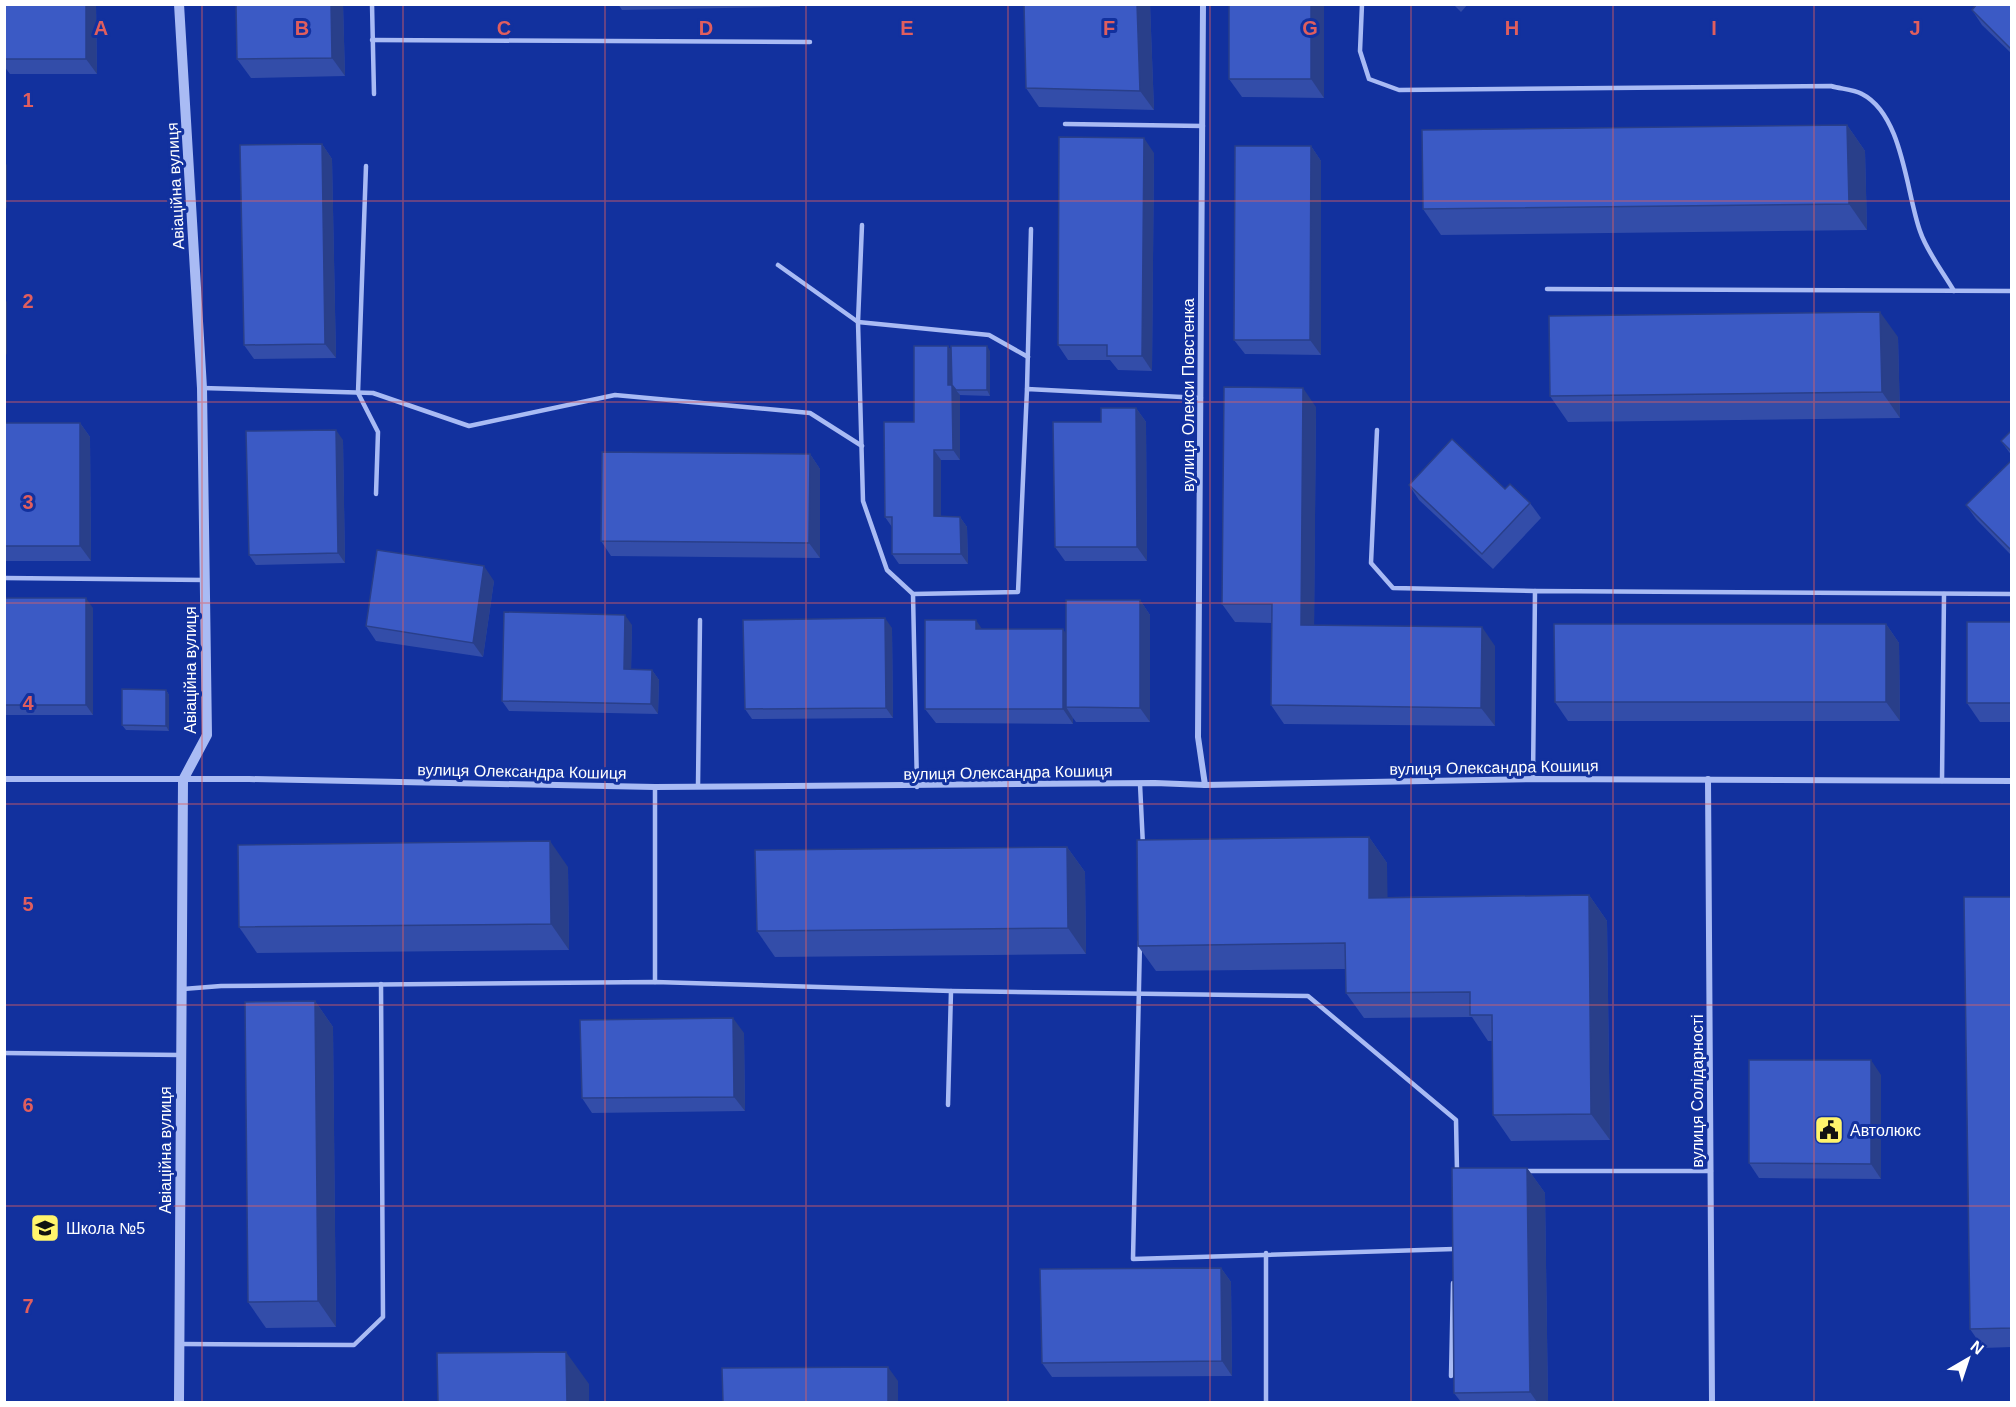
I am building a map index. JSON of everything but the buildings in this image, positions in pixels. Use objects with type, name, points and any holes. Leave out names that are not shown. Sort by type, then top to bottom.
[{"type":"street","name":"Авіаційна вулиця","points":[[179,4],[202,388],[207,735],[183,780],[179,1402]]},
{"type":"street","name":"вулиця Олекси Повстенка","points":[[1203,4],[1198,737],[1205,785]]},
{"type":"street","name":"вулиця Олександра Кошиця","points":[[4,779],[655,787],[1205,785],[1533,779],[2012,782]]},
{"type":"street","name":"вулиця Солідарності","points":[[1708,779],[1712,1402]]},
{"type":"lane","points":[[372,4],[374,94]]},
{"type":"lane","points":[[1362,4],[1360,51],[1370,79],[1399,90],[1831,86],[1863,94],[1883,112],[1902,156],[1909,198],[1921,235],[1954,291]]},
{"type":"lane","points":[[372,40],[810,42]]},
{"type":"lane","points":[[1065,124],[1203,126]]},
{"type":"lane","points":[[366,166],[358,393],[378,432],[376,494]]},
{"type":"lane","points":[[862,225],[858,322],[862,501],[887,570],[913,594],[1018,592],[1031,229]]},
{"type":"lane","points":[[777,265],[858,322],[988,335],[1028,357]]},
{"type":"lane","points":[[1547,289],[2012,291]]},
{"type":"lane","points":[[202,388],[373,393],[469,426],[615,395],[810,413],[862,446]]},
{"type":"lane","points":[[1027,389],[1202,398]]},
{"type":"lane","points":[[1377,430],[1371,563],[1393,588],[2012,594]]},
{"type":"lane","points":[[4,578],[205,580]]},
{"type":"lane","points":[[1533,779],[1535,591]]},
{"type":"lane","points":[[913,594],[918,787]]},
{"type":"lane","points":[[1942,781],[1944,594]]},
{"type":"lane","points":[[698,786],[700,620]]},
{"type":"lane","points":[[1140,784],[1143,852]]},
{"type":"lane","points":[[655,787],[655,982]]},
{"type":"lane","points":[[1140,935],[1133,1259],[1266,1253],[1454,1249]]},
{"type":"lane","points":[[183,988],[655,982],[951,991],[1308,996],[1456,1120],[1456,1182]]},
{"type":"lane","points":[[180,1344],[354,1345],[383,1317],[381,984]]},
{"type":"lane","points":[[948,1105],[951,991]]},
{"type":"lane","points":[[4,1053],[180,1055]]},
{"type":"lane","points":[[1456,1171],[1468,1171]]},
{"type":"lane","points":[[1515,1171],[1711,1171]]},
{"type":"lane","points":[[1454,1238],[1454,1260]]},
{"type":"lane","points":[[1266,1253],[1266,1402]]},
{"type":"lane","points":[[1452,1376],[1454,1272]]},
{"type":"place","name":"Автолюкс","points":[[1829,1130]]},
{"type":"place","name":"Школа №5","points":[[45,1228]]}]
